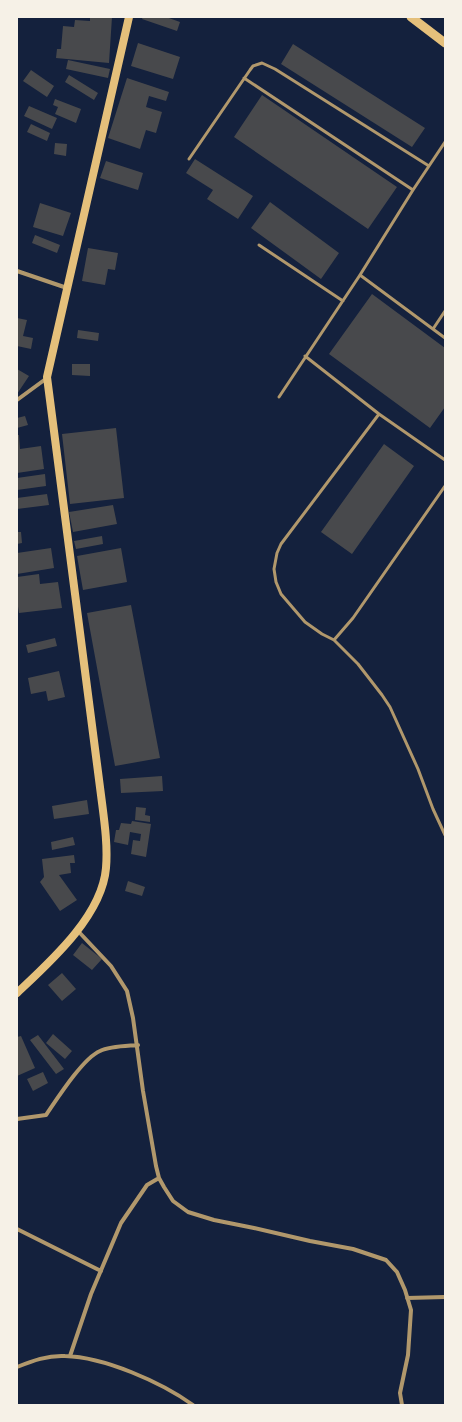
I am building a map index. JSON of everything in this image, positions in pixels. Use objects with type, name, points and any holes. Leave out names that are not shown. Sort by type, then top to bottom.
[{"type":"main road","points":[[17,993],[50,962],[78,931],[101,893],[106,869],[106,845],[93,722],[82,651],[47,378],[129,17]]},
{"type":"main road","points":[[410,17],[445,43]]},
{"type":"street","points":[[17,271],[68,288]]},
{"type":"street","points":[[17,400],[47,378]]},
{"type":"street","points":[[78,931],[111,966],[127,991],[134,1018],[143,1091],[156,1166],[159,1178],[174,1201],[188,1212],[214,1220],[352,1249],[386,1260],[397,1272],[411,1310],[408,1355],[400,1393],[402,1405]]},
{"type":"street","points":[[17,1119],[46,1115],[64,1089],[85,1063],[100,1051],[138,1045]]},
{"type":"street","points":[[70,1356],[91,1294],[121,1223],[147,1185],[159,1178]]},
{"type":"street","points":[[17,1229],[102,1271]]},
{"type":"street","points":[[407,1298],[445,1297]]},
{"type":"street","points":[[17,1367],[33,1360],[45,1357],[70,1356],[124,1369],[178,1394],[193,1405]]},
{"type":"lane","points":[[189,159],[253,66],[262,63],[275,69],[429,166]]},
{"type":"lane","points":[[244,78],[413,190]]},
{"type":"lane","points":[[279,397],[360,275],[445,142]]},
{"type":"lane","points":[[259,245],[343,301]]},
{"type":"lane","points":[[360,275],[445,338]]},
{"type":"lane","points":[[433,329],[445,311]]},
{"type":"lane","points":[[305,356],[379,414],[445,460]]},
{"type":"lane","points":[[379,414],[281,544],[277,553],[274,569],[276,582],[281,594],[305,622],[322,634],[334,640],[358,664],[382,695],[390,707],[418,768],[433,809],[445,835]]},
{"type":"lane","points":[[334,640],[353,618],[445,486]]},
{"type":"building","points":[[90,17],[112,17],[109,63],[56,58],[57,49],[61,49],[63,26],[74,27],[75,20],[90,21]]},
{"type":"building","points":[[143,17],[166,17],[180,22],[177,31],[142,19]]},
{"type":"building","points":[[138,43],[180,57],[173,79],[131,66]]},
{"type":"building","points":[[293,44],[425,128],[412,147],[281,64]]},
{"type":"building","points":[[68,60],[110,69],[108,78],[66,69]]},
{"type":"building","points":[[31,70],[54,86],[47,97],[23,81]]},
{"type":"building","points":[[69,75],[98,93],[94,100],[65,82]]},
{"type":"building","points":[[127,78],[169,92],[166,101],[149,96],[146,107],[162,112],[156,133],[146,130],[140,149],[108,138]]},
{"type":"building","points":[[262,95],[397,187],[368,229],[234,137]]},
{"type":"building","points":[[55,99],[81,109],[76,123],[55,114],[58,107],[53,105]]},
{"type":"building","points":[[29,106],[57,118],[52,129],[24,116]]},
{"type":"building","points":[[31,124],[50,133],[47,141],[27,132]]},
{"type":"building","points":[[55,143],[67,144],[66,156],[54,154]]},
{"type":"building","points":[[195,159],[253,196],[238,219],[207,199],[213,190],[186,173]]},
{"type":"building","points":[[106,161],[143,173],[138,190],[100,178]]},
{"type":"building","points":[[270,202],[339,253],[321,279],[251,228]]},
{"type":"building","points":[[40,203],[71,213],[63,236],[33,227]]},
{"type":"building","points":[[35,235],[60,245],[57,253],[32,243]]},
{"type":"building","points":[[88,248],[118,253],[115,270],[108,269],[105,285],[82,281]]},
{"type":"building","points":[[372,294],[445,348],[445,407],[430,428],[329,354]]},
{"type":"building","points":[[17,318],[27,320],[23,336],[33,338],[31,349],[17,346]]},
{"type":"building","points":[[78,330],[99,333],[98,341],[77,338]]},
{"type":"building","points":[[72,364],[90,364],[90,376],[72,375]]},
{"type":"building","points":[[17,369],[29,376],[17,394]]},
{"type":"building","points":[[25,416],[28,425],[17,428],[17,418]]},
{"type":"building","points":[[116,428],[124,498],[70,504],[62,434]]},
{"type":"building","points":[[17,435],[19,435],[20,449],[41,446],[44,469],[17,473]]},
{"type":"building","points":[[384,444],[414,466],[352,554],[321,532]]},
{"type":"building","points":[[45,474],[46,486],[17,490],[17,478]]},
{"type":"building","points":[[47,494],[49,505],[17,509],[17,498]]},
{"type":"building","points":[[113,505],[117,524],[73,532],[69,512]]},
{"type":"building","points":[[17,532],[21,532],[22,543],[17,544]]},
{"type":"building","points":[[102,536],[103,544],[76,549],[74,541]]},
{"type":"building","points":[[51,548],[54,568],[17,574],[17,553]]},
{"type":"building","points":[[121,548],[127,582],[83,590],[77,556]]},
{"type":"building","points":[[39,574],[40,584],[58,582],[62,608],[19,613],[17,600],[17,577]]},
{"type":"building","points":[[131,605],[160,758],[115,766],[87,613]]},
{"type":"building","points":[[55,638],[57,646],[28,653],[26,645]]},
{"type":"building","points":[[59,671],[65,697],[48,701],[46,691],[31,694],[28,678]]},
{"type":"building","points":[[162,776],[163,791],[121,793],[120,779]]},
{"type":"building","points":[[87,800],[89,814],[54,819],[52,806]]},
{"type":"building","points":[[136,807],[146,808],[145,815],[150,816],[150,822],[135,820]]},
{"type":"building","points":[[132,821],[151,824],[146,857],[131,854],[133,840],[140,841],[141,834],[130,832],[128,845],[114,842],[116,830],[119,830],[121,823],[131,824]]},
{"type":"building","points":[[73,837],[75,845],[52,850],[51,842]]},
{"type":"building","points":[[74,855],[75,863],[70,863],[71,873],[59,875],[77,900],[60,911],[40,882],[44,877],[42,859]]},
{"type":"building","points":[[128,881],[145,887],[142,896],[125,891]]},
{"type":"building","points":[[82,943],[102,959],[92,970],[73,955]]},
{"type":"building","points":[[62,973],[76,989],[62,1001],[48,985]]},
{"type":"building","points":[[53,1034],[72,1051],[65,1059],[46,1043]]},
{"type":"building","points":[[38,1035],[64,1069],[56,1074],[30,1040]]},
{"type":"building","points":[[21,1036],[35,1068],[17,1076],[17,1037]]},
{"type":"building","points":[[43,1072],[48,1083],[33,1091],[27,1079]]}]
